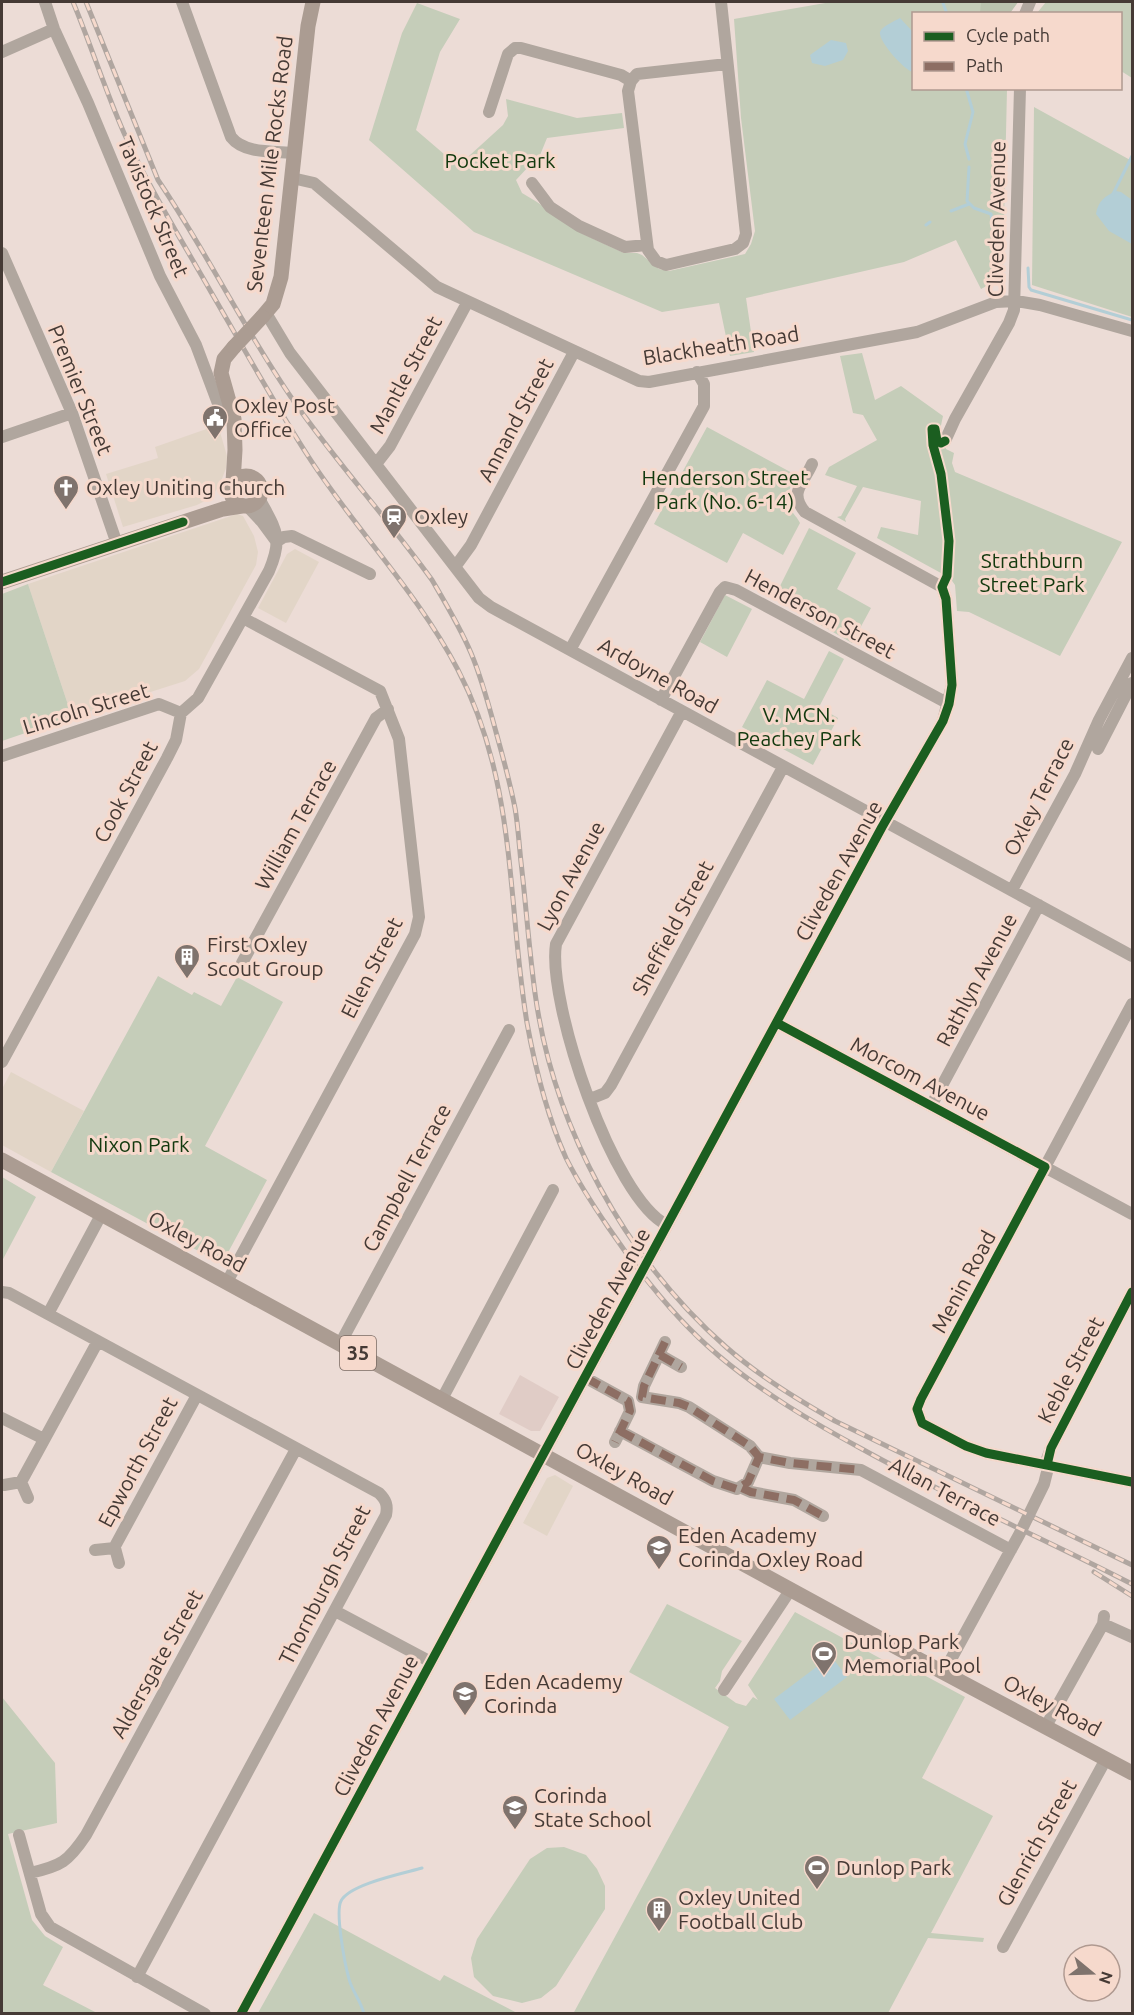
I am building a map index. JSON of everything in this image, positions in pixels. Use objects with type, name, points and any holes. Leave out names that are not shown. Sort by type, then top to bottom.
[{"type":"main road","name":"Seventeen Mile Rocks Road","points":[[232,484],[235,463],[234,419],[221,373],[225,360],[234,347],[265,315],[278,293],[308,26],[313,2]]},
{"type":"main road","name":"Seventeen Mile Rocks Road","points":[[234,419],[240,428],[246,464],[251,476]]},
{"type":"main road","points":[[2,582],[183,522],[249,503],[261,488],[259,483],[251,476],[241,476],[214,505],[183,522]]},
{"type":"main road","points":[[232,484],[231,496],[237,504],[249,503]]},
{"type":"main road","name":"Oxley Road","points":[[2,1160],[1132,1773]]},
{"type":"street","name":"Tavistock Street","points":[[45,2],[54,29],[88,103],[160,276],[196,345],[223,417],[234,419]]},
{"type":"street","points":[[182,2],[231,137],[236,144],[247,148],[295,153]]},
{"type":"street","points":[[721,2],[746,234],[742,243],[735,249],[666,264],[656,261],[647,245],[628,91],[631,81],[637,74],[727,64]]},
{"type":"street","points":[[2,52],[54,29]]},
{"type":"street","points":[[489,112],[508,54],[514,48],[621,75],[631,81]]},
{"type":"street","name":"Cliveden Avenue","points":[[945,441],[955,419],[1010,323],[1016,301],[1020,90]]},
{"type":"street","name":"Blackheath Road","points":[[292,178],[314,183],[437,287],[467,303],[639,381],[649,382],[917,332],[996,302],[1016,301],[1040,305],[1132,331]]},
{"type":"street","points":[[532,183],[550,207],[579,226],[625,247],[647,245]]},
{"type":"street","name":"Premier Street","points":[[2,253],[72,413],[117,544]]},
{"type":"street","name":"Mantle Street","points":[[376,464],[390,446],[467,303]]},
{"type":"street","name":"Ardoyne Road","points":[[265,315],[286,347],[454,567],[490,608],[1132,956]]},
{"type":"street","name":"Annand Street","points":[[454,567],[471,545],[574,352]]},
{"type":"street","points":[[570,650],[704,406],[704,384],[697,372]]},
{"type":"street","points":[[2,437],[72,413]]},
{"type":"street","name":"Cliveden Avenue","points":[[241,2013],[885,822],[943,721],[952,686],[946,599],[942,587],[805,512],[797,500],[798,492],[812,464]]},
{"type":"street","points":[[181,713],[198,699],[273,562],[276,542],[273,523],[249,503]]},
{"type":"street","points":[[276,542],[284,537],[292,536],[370,574]]},
{"type":"street","name":"Henderson Street","points":[[661,700],[720,592],[728,587],[949,704]]},
{"type":"street","name":"Ellen Street","points":[[227,1282],[415,934],[419,917],[399,739],[380,691],[243,618]]},
{"type":"street","name":"Oxley Terrace","points":[[1098,749],[1104,723],[1132,658]]},
{"type":"street","name":"Oxley Terrace","points":[[1012,890],[1104,723],[1132,683]]},
{"type":"street","name":"Lincoln Street","points":[[2,756],[159,704],[181,713]]},
{"type":"street","name":"William Terrace","points":[[243,963],[376,718],[388,709]]},
{"type":"street","name":"Lyon Avenue","points":[[667,1225],[649,1212],[620,1168],[590,1099],[565,1028],[554,958],[556,944],[682,711]]},
{"type":"street","name":"Cook Street","points":[[2,1062],[167,758],[176,740],[181,713]]},
{"type":"street","name":"Sheffield Street","points":[[590,1099],[605,1093],[611,1085],[783,767]]},
{"type":"street","name":"Rathlyn Avenue","points":[[932,1106],[1039,905]]},
{"type":"street","name":"Menin Road","points":[[1047,1465],[986,1453],[966,1446],[922,1422],[917,1409],[1132,1004]]},
{"type":"street","name":"Morcom Avenue","points":[[777,1023],[1132,1214]]},
{"type":"street","name":"Campbell Terrace","points":[[340,1344],[508,1030]]},
{"type":"street","points":[[442,1399],[553,1190]]},
{"type":"street","points":[[48,1314],[101,1215]]},
{"type":"street","name":"Thornburgh Street","points":[[2,1292],[9,1293],[379,1493],[388,1506],[386,1515],[335,1611],[137,1977]]},
{"type":"street","name":"Keble Street","points":[[1047,1465],[1051,1448],[1132,1292]]},
{"type":"street","points":[[21,1482],[98,1341]]},
{"type":"street","points":[[642,1397],[644,1386],[665,1342]]},
{"type":"street","points":[[660,1355],[681,1367]]},
{"type":"street","points":[[586,1378],[628,1401],[642,1397],[679,1403],[689,1407],[750,1446],[759,1457],[748,1482],[742,1488]]},
{"type":"street","name":"Epworth Street","points":[[119,1563],[114,1548],[197,1395]]},
{"type":"street","points":[[628,1401],[630,1411],[618,1437],[723,1486],[794,1500],[823,1516]]},
{"type":"street","points":[[2,1419],[45,1439]]},
{"type":"street","name":"Aldersgate Street","points":[[30,1873],[55,1867],[73,1855],[86,1835],[296,1449]]},
{"type":"street","name":"Allan Terrace","points":[[759,1457],[790,1463],[861,1470],[1011,1550]]},
{"type":"street","points":[[1047,1465],[1132,1482]]},
{"type":"street","name":"Allan Terrace","points":[[944,1672],[1011,1550],[1044,1484],[1047,1465]]},
{"type":"street","points":[[3,1485],[21,1482]]},
{"type":"street","points":[[21,1482],[28,1498]]},
{"type":"street","name":"Epworth Street","points":[[95,1550],[114,1548]]},
{"type":"street","points":[[724,1690],[791,1589]]},
{"type":"street","points":[[335,1611],[431,1662]]},
{"type":"street","points":[[1046,1726],[1104,1620],[1132,1638]]},
{"type":"street","name":"Glenrich Street","points":[[1003,1947],[1106,1759]]},
{"type":"street","points":[[19,1834],[41,1914],[50,1927],[205,2013]]},
{"type":"shaded area","points":[[218,425],[227,456],[226,468],[211,498],[197,505],[123,527],[106,474],[158,458],[155,447]]},
{"type":"shaded area","points":[[237,514],[243,516],[254,536],[258,552],[256,565],[199,669],[185,681],[72,717],[28,584]]},
{"type":"shaded area","points":[[295,549],[319,562],[286,623],[258,608],[287,554]]},
{"type":"shaded area","points":[[11,1072],[84,1111],[51,1172],[2,1145],[2,1089]]},
{"type":"shaded area","points":[[520,1375],[559,1397],[540,1431],[531,1431],[499,1414]]},
{"type":"shaded area","points":[[555,1475],[573,1486],[547,1536],[523,1523],[547,1478]]},
{"type":"green space","name":"Pocket Park","points":[[831,2],[1018,2],[1011,12],[912,12],[912,90],[1007,90],[1003,268],[998,280],[981,289],[956,240],[904,262],[746,298],[754,352],[730,356],[719,303],[662,312],[474,232],[369,140],[402,33],[417,3],[460,19],[440,52],[416,130],[458,166],[503,125],[508,116],[506,99],[577,118],[622,113],[624,128],[547,138],[536,165],[530,165],[516,180],[522,193],[581,233],[624,253],[642,255],[659,269],[669,271],[745,254],[755,231],[741,118],[734,19]]},
{"type":"green space","points":[[981,2],[1018,2],[1011,12],[980,12]]},
{"type":"green space","points":[[1046,2],[1132,2],[1132,78],[1122,72],[1122,12],[1038,12]]},
{"type":"green space","points":[[1034,107],[1132,161],[1132,317],[1032,285]]},
{"type":"green space","name":"Strathburn Street Park","points":[[862,353],[875,400],[901,386],[943,416],[940,430],[946,449],[954,453],[952,463],[955,472],[1122,542],[1060,656],[969,612],[957,611],[955,585],[950,578],[877,538],[881,527],[918,535],[921,501],[863,487],[845,519],[846,522],[837,517],[841,516],[857,486],[825,475],[829,467],[877,440],[863,415],[853,413],[840,356]]},
{"type":"green space","name":"Henderson Street Park (No. 6-14)","points":[[707,427],[796,475],[788,501],[800,523],[783,555],[743,533],[727,563],[654,524]]},
{"type":"green space","name":"Henderson Street Park (No. 6-14)","points":[[809,528],[856,553],[837,589],[871,608],[852,643],[774,598]]},
{"type":"green space","points":[[28,584],[72,717],[2,741],[2,594]]},
{"type":"green space","points":[[725,595],[752,609],[727,657],[700,642]]},
{"type":"green space","name":"V. MCN. Peachey Park","points":[[829,651],[844,659],[819,707],[838,718],[813,765],[742,727],[767,680],[804,699]]},
{"type":"green space","name":"Nixon Park","points":[[158,976],[192,995],[194,992],[221,1006],[237,977],[283,1002],[205,1146],[267,1180],[224,1260],[219,1262],[51,1172]]},
{"type":"green space","points":[[2,1177],[36,1197],[2,1261]]},
{"type":"green space","name":"Dunlop Park","points":[[667,1604],[742,1641],[722,1671],[720,1681],[715,1688],[736,1703],[746,1706],[753,1697],[758,1700],[748,1685],[795,1612],[898,1668],[909,1673],[922,1674],[965,1697],[922,1778],[993,1816],[931,1933],[984,1938],[983,1942],[928,1938],[888,2013],[573,2014],[729,1727],[629,1672]]},
{"type":"green space","points":[[2,1697],[55,1763],[57,1823],[8,1834],[32,1920],[45,1936],[63,1947],[43,1985],[97,2013],[2,2013]]},
{"type":"green space","points":[[564,1847],[586,1855],[597,1869],[605,1886],[605,1909],[556,1986],[541,1998],[522,2003],[493,1996],[474,1977],[471,1958],[477,1939],[530,1859],[547,1848]]},
{"type":"green space","points":[[314,1913],[440,1981],[444,1975],[517,2013],[258,2013]]},
{"type":"water","points":[[900,18],[912,31],[912,72],[904,67],[883,42],[880,32]]},
{"type":"water","points":[[831,40],[846,43],[848,51],[843,60],[825,66],[812,63],[810,55]]},
{"type":"water","points":[[1116,191],[1132,200],[1132,244],[1109,231],[1096,214],[1103,200]]},
{"type":"water","points":[[831,1656],[847,1677],[790,1720],[774,1699]]},
{"type":"waterway","points":[[943,3],[946,12]]},
{"type":"waterway","points":[[967,90],[973,112],[965,144],[969,159]]},
{"type":"waterway","points":[[1113,194],[1132,156]]},
{"type":"waterway","points":[[969,167],[967,201],[974,208],[991,214],[999,271]]},
{"type":"waterway","points":[[951,211],[969,204]]},
{"type":"waterway","points":[[926,225],[930,222]]},
{"type":"waterway","points":[[1028,268],[1031,290],[1132,320]]},
{"type":"waterway","points":[[364,2014],[350,1983],[345,1962],[339,1916],[341,1901],[346,1895],[366,1884],[422,1868]]},
{"type":"railway","points":[[73,2],[124,133],[166,213],[308,456],[442,642],[458,670],[477,713],[491,756],[500,799],[527,1023],[538,1075],[553,1126],[566,1158],[602,1219],[673,1312],[719,1356],[770,1395],[895,1467],[1132,1584]]},
{"type":"railway","points":[[86,2],[158,180],[275,373],[327,446],[432,580],[471,653],[488,702],[515,808],[533,977],[544,1043],[558,1092],[577,1140],[599,1186],[626,1231],[656,1273],[690,1312],[739,1358],[779,1387],[835,1421],[1132,1565]]},
{"type":"railway","points":[[1094,1572],[1132,1596]]},
{"type":"marked path","points":[[665,1342],[644,1386],[642,1397],[679,1403],[689,1407],[750,1446],[759,1457],[790,1463],[861,1470]]},
{"type":"marked path","points":[[660,1355],[681,1367]]},
{"type":"marked path","points":[[586,1378],[628,1401],[630,1411],[615,1442]]},
{"type":"marked path","points":[[620,1431],[713,1481],[737,1489],[748,1482],[759,1457]]},
{"type":"marked path","points":[[742,1488],[751,1492],[794,1500],[823,1516]]},
{"type":"cycle path","points":[[241,2014],[882,827],[943,721],[952,685],[946,599],[942,587],[947,576],[949,541],[941,474],[933,445],[932,429],[935,429],[937,441],[941,443],[945,441]]},
{"type":"cycle path","points":[[2,582],[183,522]]},
{"type":"cycle path","points":[[777,1023],[1045,1167],[921,1399],[917,1409],[922,1423],[966,1446],[986,1453],[1132,1482]]},
{"type":"cycle path","points":[[1047,1465],[1051,1448],[1132,1292]]},
{"type":"place","name":"Oxley Post Office","points":[[215,441]]},
{"type":"place","name":"Oxley Uniting Church","points":[[66,511]]},
{"type":"place","name":"Oxley","points":[[394,540]]},
{"type":"place","name":"First Oxley Scout Group","points":[[187,980]]},
{"type":"place","name":"Eden Academy Corinda Oxley Road","points":[[659,1571]]},
{"type":"place","name":"Dunlop Park Memorial Pool","points":[[824,1677]]},
{"type":"place","name":"Eden Academy Corinda","points":[[465,1717]]},
{"type":"place","name":"Corinda State School","points":[[515,1831]]},
{"type":"place","name":"Dunlop Park","points":[[817,1891]]},
{"type":"place","name":"Oxley United Football Club","points":[[659,1933]]}]
